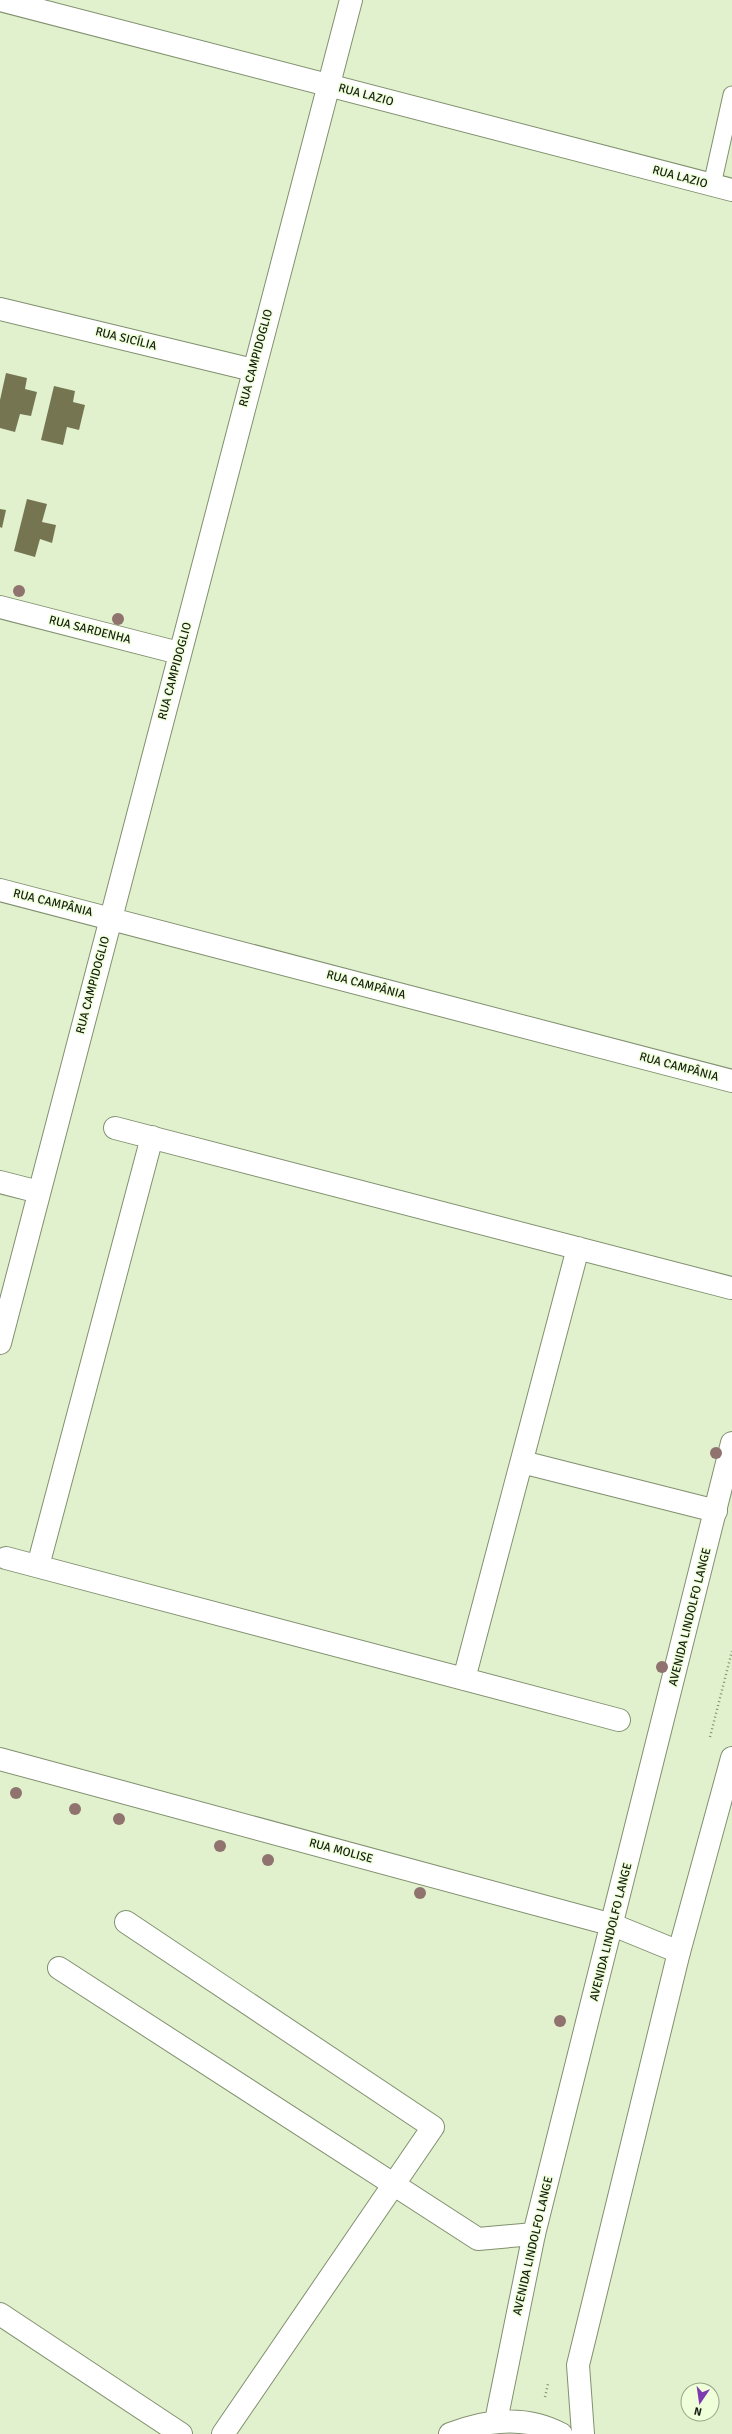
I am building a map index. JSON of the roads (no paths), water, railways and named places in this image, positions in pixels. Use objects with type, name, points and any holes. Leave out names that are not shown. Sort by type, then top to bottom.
[{"type":"street","name":"RUA LAZIO","points":[[0,0],[722,188]]},
{"type":"street","name":"RUA CAMPIDOGLIO","points":[[0,1343],[110,917],[351,0]]},
{"type":"street","name":"RUA SICÍLIA","points":[[0,309],[253,370]]},
{"type":"street","name":"RUA SARDENHA","points":[[0,607],[180,653]]},
{"type":"street","name":"RUA CAMPÂNIA","points":[[0,890],[110,917],[732,1081]]},
{"type":"street","points":[[115,1128],[731,1288]]},
{"type":"street","points":[[38,1566],[152,1137]]},
{"type":"street","points":[[0,1182],[39,1192]]},
{"type":"street","points":[[464,1679],[578,1248]]},
{"type":"street","name":"AVENIDA LINDOLFO LANGE","points":[[496,2421],[534,2234],[613,1925],[732,1443]]},
{"type":"street","points":[[522,1462],[716,1511]]},
{"type":"street","points":[[6,1558],[619,1720]]},
{"type":"street","name":"RUA MOLISE","points":[[0,1758],[613,1925],[679,1952]]},
{"type":"street","points":[[583,2434],[578,2365],[679,1952],[732,1758]]},
{"type":"street","points":[[126,1922],[433,2127],[222,2434]]},
{"type":"street","points":[[59,1968],[478,2239],[534,2234]]},
{"type":"street","points":[[0,2314],[181,2434]]},
{"type":"street","points":[[450,2434],[470,2426],[496,2421],[520,2422],[553,2430],[561,2434]]},
{"type":"lane","points":[[722,188],[732,95]]}]
